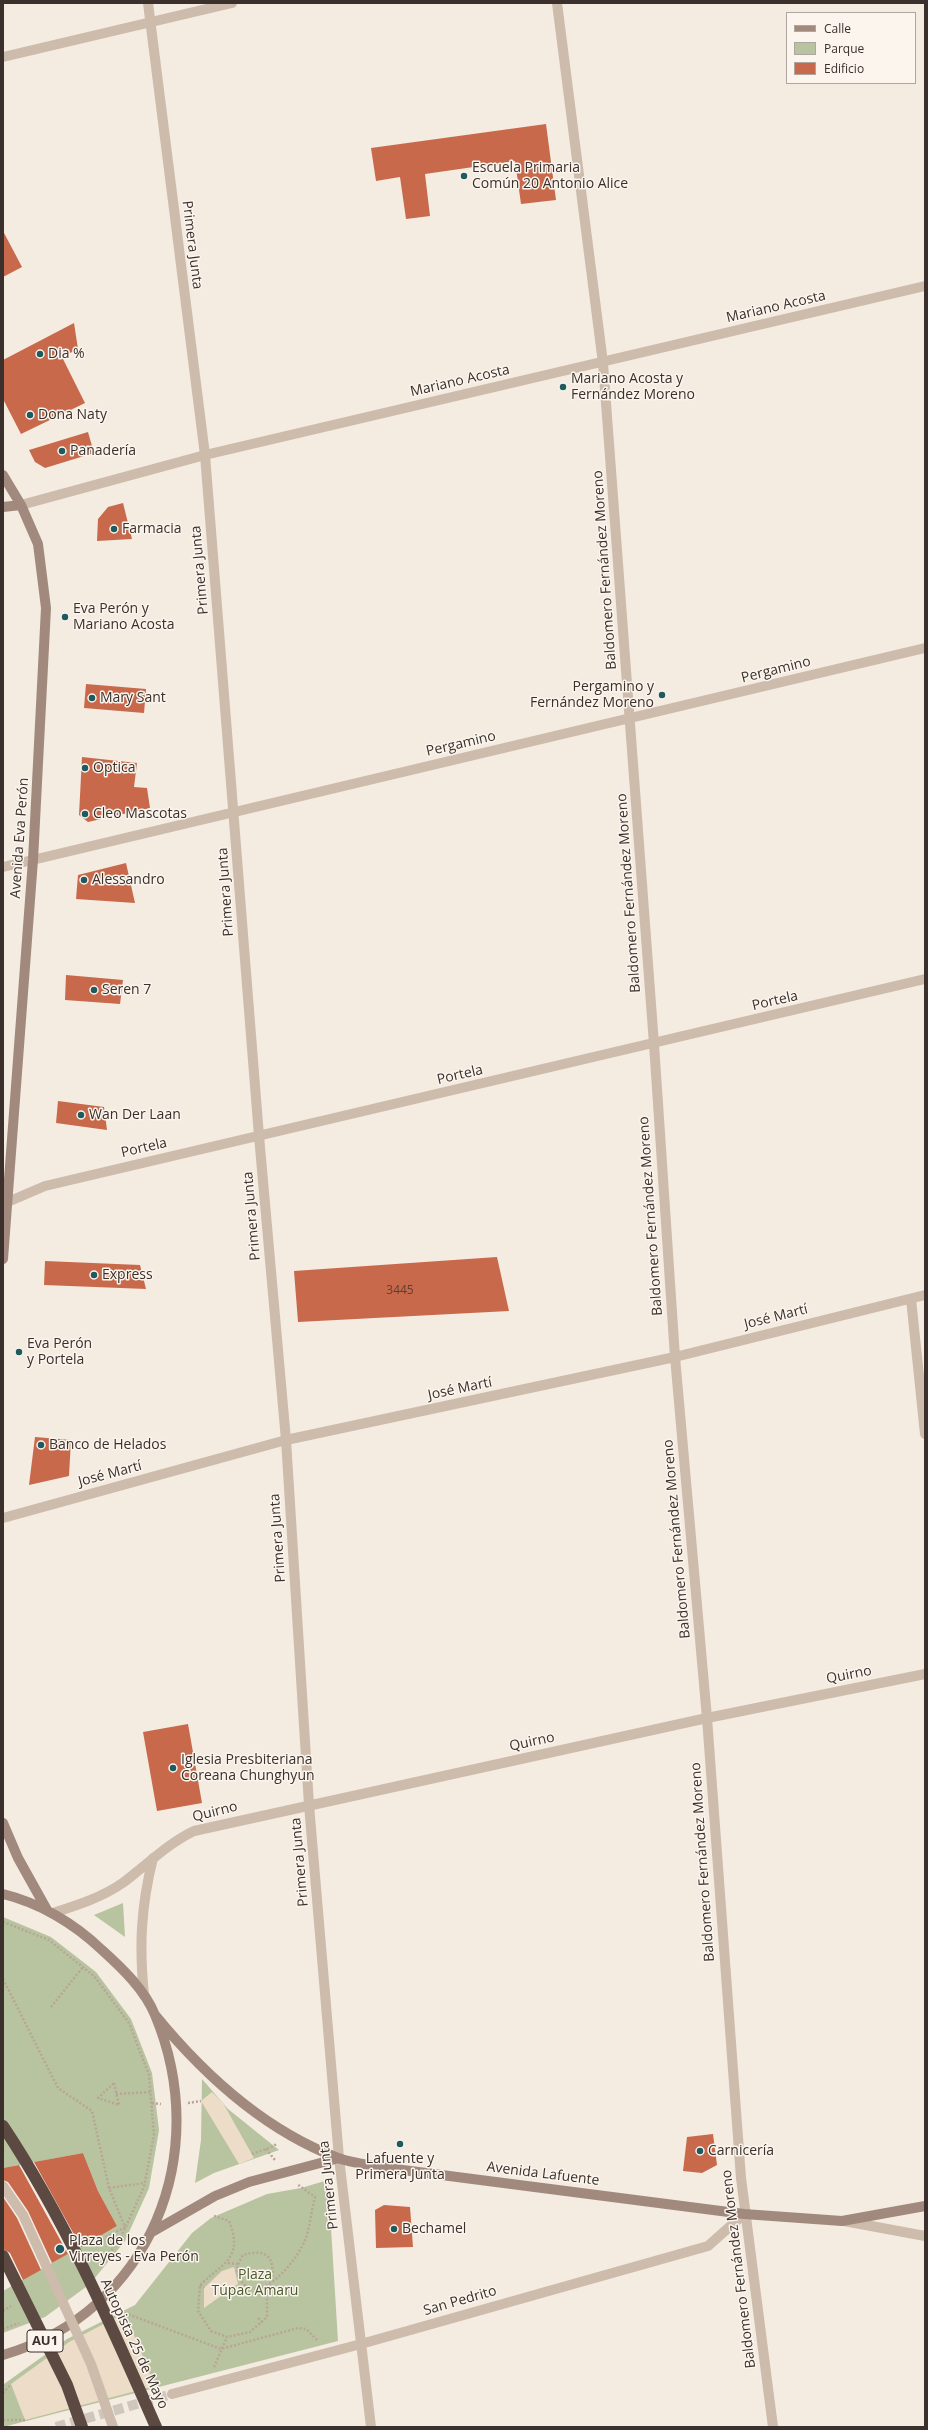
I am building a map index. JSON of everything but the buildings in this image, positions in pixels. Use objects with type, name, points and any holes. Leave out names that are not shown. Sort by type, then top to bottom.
[{"type":"highway","name":"Autopista 25 de Mayo","points":[[3,2126],[20,2151],[60,2224],[124,2354],[156,2427]]},
{"type":"highway","name":"AU1","points":[[3,2256],[67,2385],[82,2427]]},
{"type":"main road","name":"Avenida Eva Perón","points":[[3,475],[21,505],[38,544],[46,608],[33,860],[5,1203],[3,1259]]},
{"type":"main road","name":"Mariano Acosta","points":[[3,507],[21,505]]},
{"type":"main road","points":[[3,1823],[18,1858],[50,1912]]},
{"type":"main road","points":[[3,1894],[50,1912],[87,1936],[117,1964],[144,1996],[155,2015],[169,2059],[177,2105],[176,2149],[168,2191],[152,2232],[132,2265],[107,2294],[86,2313],[48,2336],[3,2355]]},
{"type":"main road","name":"Avenida Lafuente","points":[[155,2015],[185,2052],[220,2085],[252,2110],[286,2132],[339,2158],[395,2169],[744,2214],[842,2221],[925,2206]]},
{"type":"main road","name":"Avenida Lafuente","points":[[152,2232],[215,2196],[284,2172],[339,2158]]},
{"type":"street","name":"Primera Junta","points":[[148,3],[205,455],[259,1136],[286,1440],[309,1805],[339,2158],[371,2427]]},
{"type":"street","points":[[3,57],[232,3]]},
{"type":"street","name":"Baldomero Fernández Moreno","points":[[556,3],[603,362],[654,1044],[675,1357],[707,1718],[744,2214],[772,2427]]},
{"type":"street","name":"Mariano Acosta","points":[[21,505],[205,455],[925,286]]},
{"type":"street","name":"Pergamino","points":[[3,867],[925,648]]},
{"type":"street","name":"Portela","points":[[5,1203],[45,1186],[654,1044],[925,979]]},
{"type":"street","name":"José Martí","points":[[3,1518],[286,1440],[675,1357],[925,1295]]},
{"type":"street","points":[[911,1298],[925,1434]]},
{"type":"street","name":"Quirno","points":[[50,1912],[89,1901],[103,1894],[123,1882],[178,1839],[194,1831],[707,1718],[925,1674]]},
{"type":"street","points":[[144,1996],[140,1961],[140,1926],[144,1892],[153,1858]]},
{"type":"street","points":[[3,2186],[23,2215],[84,2350],[113,2427]]},
{"type":"street","name":"San Pedrito","points":[[172,2394],[361,2344],[708,2246],[744,2214]]},
{"type":"street","points":[[842,2221],[925,2236]]},
{"type":"path","points":[[3,1922],[49,1940],[94,1976],[129,2023],[149,2075],[154,2135],[145,2183],[120,2239],[95,2272]]},
{"type":"path","points":[[51,2007],[83,1967]]},
{"type":"path","points":[[3,1979],[58,2088],[92,2111],[109,2188],[125,2227]]},
{"type":"path","points":[[114,2083],[116,2094],[119,2105],[98,2098],[114,2083]]},
{"type":"path","points":[[116,2094],[151,2092]]},
{"type":"path","points":[[252,2154],[274,2146],[286,2132]]},
{"type":"path","points":[[266,2149],[284,2172],[301,2188],[315,2198],[305,2240],[284,2271],[272,2281],[267,2285],[263,2287],[249,2288],[240,2281],[236,2270],[238,2264],[243,2255],[256,2252],[269,2256],[274,2266],[272,2281]]},
{"type":"path","points":[[109,2188],[145,2183]]},
{"type":"path","points":[[214,2216],[229,2221],[233,2232],[234,2249],[228,2263]]},
{"type":"path","points":[[85,2249],[125,2227]]},
{"type":"path","points":[[238,2264],[228,2263],[218,2268],[200,2285],[198,2311],[211,2330],[227,2336],[250,2332],[267,2317],[267,2285]]},
{"type":"path","points":[[200,2285],[204,2288]]},
{"type":"path","points":[[3,2311],[16,2303]]},
{"type":"path","points":[[125,2313],[221,2349],[298,2328],[306,2329],[322,2346]]},
{"type":"path","points":[[258,2318],[262,2322]]},
{"type":"path","points":[[3,2329],[23,2322]]},
{"type":"path","points":[[213,2383],[211,2374],[227,2336]]},
{"type":"path","points":[[3,2393],[11,2384]]},
{"type":"path","points":[[3,2420],[25,2420]]},
{"type":"green space","points":[[123,1903],[125,1937],[94,1915]]},
{"type":"green space","points":[[3,1917],[51,1937],[96,1972],[131,2019],[152,2073],[159,2130],[149,2188],[125,2241],[90,2284],[45,2317],[3,2333],[3,2291],[117,2226],[98,2191],[83,2153],[3,2168]]},
{"type":"green space","points":[[202,2079],[228,2109],[279,2150],[214,2173],[195,2183],[201,2140]]},
{"type":"green space","name":"Plaza Túpac Amaru","points":[[328,2180],[338,2341],[3,2427],[4,2384],[67,2339],[135,2305],[192,2233],[211,2218],[267,2194],[301,2188]]},
{"type":"shaded area","points":[[212,2092],[223,2103],[254,2158],[239,2164],[201,2101]]},
{"type":"shaded area","points":[[234,2267],[238,2284],[204,2308],[204,2288],[222,2271]]},
{"type":"shaded area","points":[[125,2313],[155,2386],[25,2420],[11,2384],[69,2342]]},
{"type":"tunnel","points":[[56,2427],[172,2394]]},
{"type":"place","name":"Escuela Primaria Común 20 Antonio Alice","points":[[464,176]]},
{"type":"place","name":"Dia %","points":[[40,354]]},
{"type":"place","name":"Mariano Acosta y Fernández Moreno","points":[[563,387]]},
{"type":"place","name":"Dona Naty","points":[[30,415]]},
{"type":"place","name":"Panadería","points":[[62,451]]},
{"type":"place","name":"Farmacia","points":[[114,529]]},
{"type":"place","name":"Eva Perón y Mariano Acosta","points":[[65,617]]},
{"type":"place","name":"Pergamino y Fernández Moreno","points":[[662,695]]},
{"type":"place","name":"Mary Sant","points":[[92,698]]},
{"type":"place","name":"Optica","points":[[85,768]]},
{"type":"place","name":"Cleo Mascotas","points":[[85,814]]},
{"type":"place","name":"Alessandro","points":[[84,880]]},
{"type":"place","name":"Seren 7","points":[[94,990]]},
{"type":"place","name":"Wan Der Laan","points":[[81,1115]]},
{"type":"place","name":"Express","points":[[94,1275]]},
{"type":"place","name":"Eva Perón y Portela","points":[[19,1352]]},
{"type":"place","name":"Banco de Helados","points":[[41,1445]]},
{"type":"place","name":"Iglesia Presbiteriana Coreana Chunghyun","points":[[173,1768]]},
{"type":"place","name":"Lafuente y Primera Junta","points":[[400,2144]]},
{"type":"place","name":"Carnicería","points":[[700,2151]]},
{"type":"place","name":"Bechamel","points":[[394,2229]]},
{"type":"place","name":"Plaza de los Virreyes - Eva Perón","points":[[60,2249]]}]
